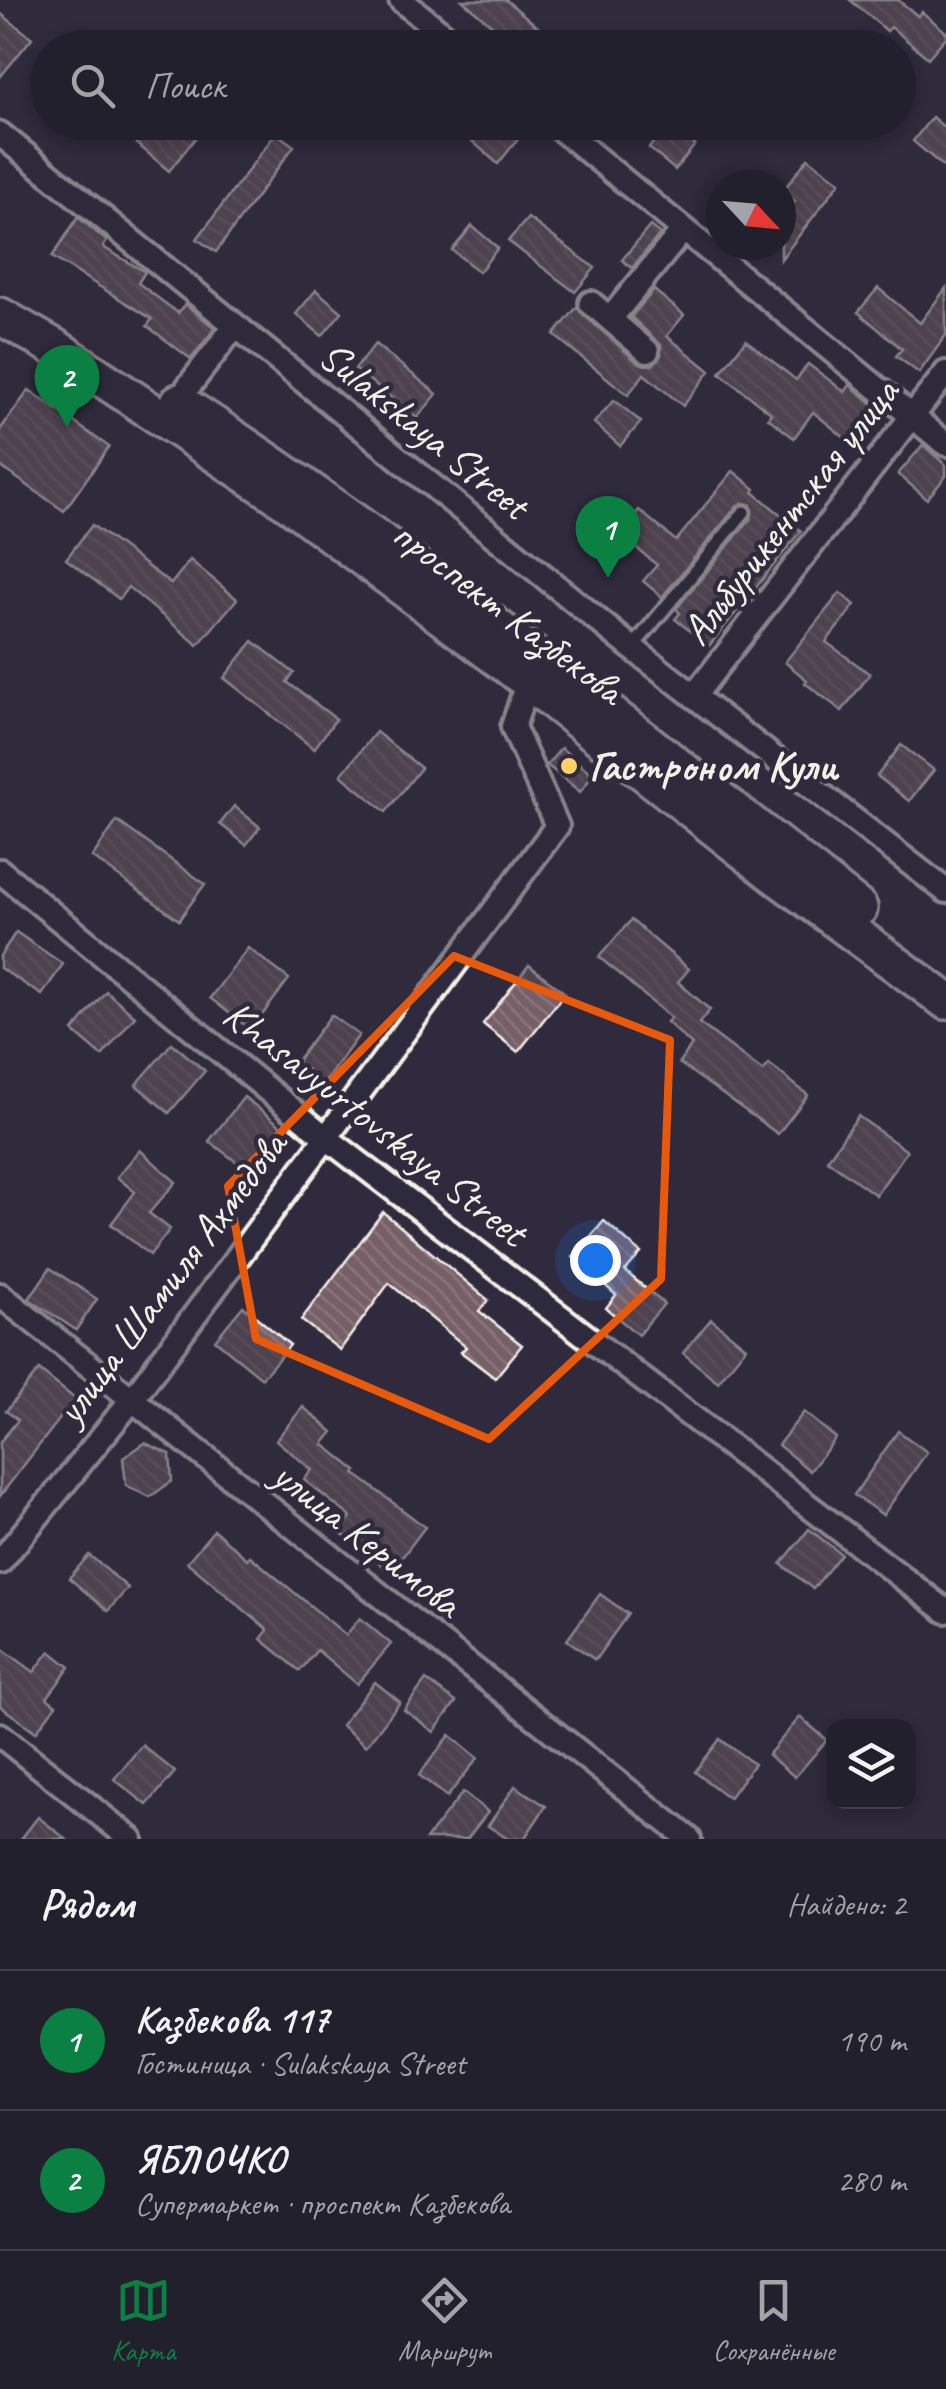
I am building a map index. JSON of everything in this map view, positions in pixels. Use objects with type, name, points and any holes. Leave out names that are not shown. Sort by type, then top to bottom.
[{"type":"highway","name":"проспект Казбекова","points":[[0,293],[66,330],[298,480],[542,660],[946,977]]},
{"type":"highway","name":"проспект Казбекова","points":[[0,316],[58,349],[286,501],[528,681],[773,874],[946,1001]]},
{"type":"street","points":[[401,0],[438,30]]},
{"type":"street","name":"Sulakskaya Street","points":[[0,134],[632,648],[946,891]]},
{"type":"street","points":[[574,140],[946,444]]},
{"type":"street","points":[[610,319],[683,230]]},
{"type":"street","points":[[591,302],[647,351]]},
{"type":"street","points":[[188,388],[236,326]]},
{"type":"street","name":"Альбурикентская улица","points":[[694,696],[946,373]]},
{"type":"street","name":"улица Шамиля Ахмедова","points":[[0,1562],[130,1400],[557,826],[513,727],[528,681]]},
{"type":"street","name":"Khasavyurtovskaya Street","points":[[0,872],[324,1136],[946,1610]]},
{"type":"street","name":"улица Керимова","points":[[0,1296],[690,1839]]},
{"type":"street","points":[[0,1735],[130,1839]]},
{"type":"lane","points":[[632,648],[744,512]]},
{"type":"highlighted area","points":[[454,956],[670,1040],[661,1279],[489,1439],[256,1339],[228,1186]]},
{"type":"building","points":[[462,0],[506,0],[542,30],[498,30]]},
{"type":"building","points":[[850,0],[898,0],[918,16],[922,12],[946,32],[946,37],[928,58],[916,48],[916,30],[886,30]]},
{"type":"building","points":[[0,13],[30,40],[0,77]]},
{"type":"building","points":[[932,117],[946,129],[946,169],[913,141]]},
{"type":"building","points":[[138,140],[194,140],[169,171],[136,143]]},
{"type":"building","points":[[271,140],[286,140],[294,146],[216,252],[197,239]]},
{"type":"building","points":[[473,140],[517,140],[498,164]]},
{"type":"building","points":[[655,140],[689,140],[695,145],[675,170],[649,148]]},
{"type":"building","points":[[808,158],[840,182],[796,239],[796,174]]},
{"type":"building","points":[[78,217],[107,241],[103,247],[145,272],[138,283],[178,313],[185,304],[215,328],[191,359],[147,326],[152,319],[52,257]]},
{"type":"building","points":[[528,218],[595,268],[575,292],[508,241]]},
{"type":"building","points":[[472,226],[498,248],[479,272],[452,250]]},
{"type":"building","points":[[650,226],[660,234],[632,268],[622,260]]},
{"type":"building","points":[[878,288],[920,323],[946,288],[946,335],[919,373],[896,356],[902,349],[858,312]]},
{"type":"building","points":[[316,290],[342,312],[322,336],[296,314]]},
{"type":"building","points":[[654,290],[684,315],[667,336],[710,371],[683,406],[644,374],[628,395],[554,335],[577,307],[637,362],[653,365],[661,355],[661,345],[631,317]]},
{"type":"building","points":[[746,340],[796,380],[808,364],[845,392],[850,385],[884,413],[856,447],[813,412],[794,438],[768,418],[771,413],[720,373]]},
{"type":"building","points":[[375,344],[437,394],[417,418],[355,369]]},
{"type":"building","points":[[29,390],[109,447],[64,511],[0,466],[0,430]]},
{"type":"building","points":[[614,400],[641,422],[620,446],[594,423]]},
{"type":"building","points":[[923,445],[946,465],[946,476],[927,499],[898,474]]},
{"type":"building","points":[[733,471],[801,531],[709,646],[675,619],[680,613],[676,609],[751,518],[751,505],[737,506],[662,597],[643,581],[657,565],[619,534],[639,510],[676,541]]},
{"type":"building","points":[[92,525],[171,584],[190,560],[237,599],[198,645],[128,587],[119,599],[66,559]]},
{"type":"building","points":[[840,593],[855,605],[826,642],[870,674],[842,711],[785,662]]},
{"type":"building","points":[[253,641],[294,673],[287,682],[336,719],[314,749],[224,678]]},
{"type":"building","points":[[376,732],[421,768],[386,812],[341,775]]},
{"type":"building","points":[[901,745],[934,770],[909,801],[877,776]]},
{"type":"building","points":[[561,748],[593,775],[580,792],[547,765]]},
{"type":"building","points":[[234,806],[260,827],[246,845],[220,824]]},
{"type":"building","points":[[117,821],[205,884],[179,920],[92,857]]},
{"type":"building","points":[[631,920],[689,969],[678,982],[710,1010],[699,1023],[763,1071],[769,1064],[808,1095],[778,1134],[679,1063],[692,1045],[667,1022],[671,1018],[599,957]]},
{"type":"building","points":[[16,932],[63,964],[42,995],[0,968],[0,956]]},
{"type":"building","points":[[248,948],[289,979],[251,1030],[210,998]]},
{"type":"building","points":[[529,965],[565,993],[518,1052],[483,1024]]},
{"type":"building","points":[[106,991],[135,1016],[102,1056],[73,1031]]},
{"type":"building","points":[[331,1015],[359,1035],[324,1083],[296,1062]]},
{"type":"building","points":[[172,1043],[205,1071],[169,1113],[136,1085]]},
{"type":"building","points":[[244,1097],[285,1129],[251,1173],[209,1141]]},
{"type":"building","points":[[858,1116],[907,1151],[876,1195],[827,1160]]},
{"type":"building","points":[[140,1150],[176,1182],[149,1213],[170,1229],[150,1255],[111,1224],[135,1192],[117,1177]]},
{"type":"building","points":[[383,1212],[488,1300],[479,1311],[522,1345],[495,1378],[461,1352],[466,1347],[389,1283],[340,1350],[301,1320]]},
{"type":"building","points":[[604,1221],[641,1253],[625,1271],[664,1304],[638,1335],[606,1308],[616,1295],[573,1257]]},
{"type":"building","points":[[50,1268],[97,1299],[76,1330],[29,1299]]},
{"type":"building","points":[[243,1306],[290,1345],[262,1378],[215,1340]]},
{"type":"building","points":[[711,1319],[746,1347],[718,1382],[683,1353]]},
{"type":"building","points":[[39,1370],[75,1399],[0,1496],[0,1442],[18,1420],[6,1411]]},
{"type":"building","points":[[303,1407],[333,1432],[323,1444],[357,1471],[355,1474],[425,1527],[391,1572],[340,1532],[351,1517],[304,1480],[312,1470],[276,1440]]},
{"type":"building","points":[[804,1412],[836,1438],[810,1471],[778,1445]]},
{"type":"building","points":[[898,1431],[927,1452],[883,1515],[854,1495]]},
{"type":"building","points":[[145,1443],[170,1454],[172,1481],[150,1497],[126,1485],[123,1458]]},
{"type":"building","points":[[809,1529],[841,1554],[813,1589],[781,1564]]},
{"type":"building","points":[[214,1530],[346,1635],[360,1618],[391,1644],[357,1684],[317,1650],[300,1671],[261,1639],[268,1630],[187,1562]]},
{"type":"building","points":[[89,1555],[128,1588],[108,1611],[69,1578]]},
{"type":"building","points":[[600,1594],[628,1614],[595,1660],[567,1640]]},
{"type":"building","points":[[0,1647],[34,1672],[50,1651],[70,1667],[47,1698],[56,1705],[36,1732],[0,1706]]},
{"type":"building","points":[[426,1680],[456,1702],[434,1732],[404,1710]]},
{"type":"building","points":[[375,1682],[400,1702],[366,1746],[341,1725]]},
{"type":"building","points":[[800,1717],[826,1739],[795,1777],[768,1755]]},
{"type":"building","points":[[450,1735],[478,1758],[447,1797],[419,1775]]},
{"type":"building","points":[[720,1739],[754,1764],[729,1798],[695,1772]]},
{"type":"building","points":[[142,1745],[175,1772],[147,1805],[114,1779]]},
{"type":"building","points":[[515,1786],[546,1806],[524,1839],[508,1839],[488,1826]]},
{"type":"building","points":[[463,1792],[488,1812],[467,1839],[426,1839]]},
{"type":"building","points":[[38,1817],[66,1839],[21,1839]]},
{"type":"place","name":"ЯБЛОЧКО","points":[[67,427]]},
{"type":"place","name":"Казбекова 117","points":[[608,578]]},
{"type":"place","name":"Гастроном Кули","points":[[569,766]]}]
